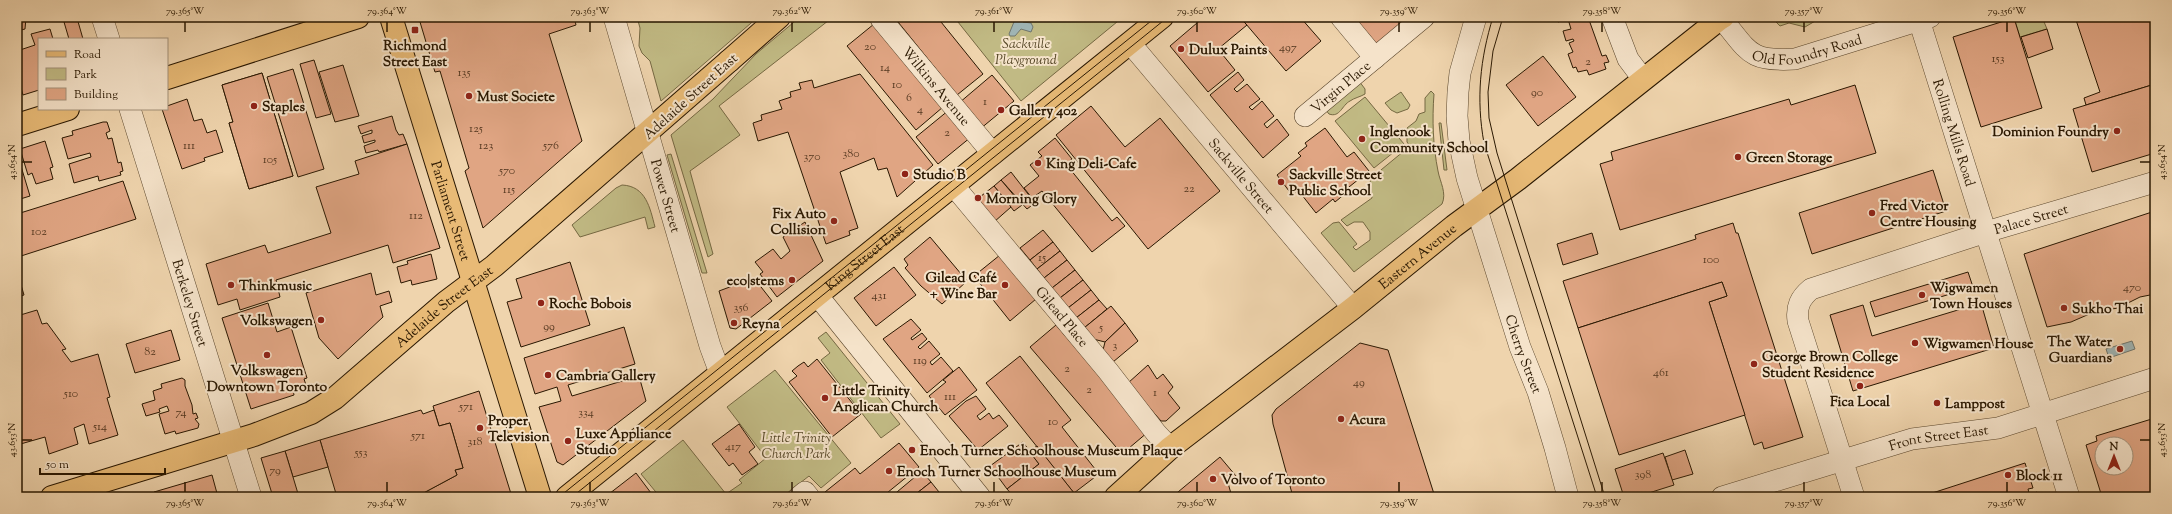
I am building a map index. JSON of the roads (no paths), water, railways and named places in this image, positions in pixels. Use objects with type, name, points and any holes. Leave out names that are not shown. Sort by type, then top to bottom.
[{"type":"main road","points":[[168,78],[358,17]]},
{"type":"main road","name":"Parliament Street","points":[[391,17],[540,497]]},
{"type":"main road","name":"Adelaide Street East","points":[[52,497],[234,442],[292,422],[311,413],[335,398],[446,302],[473,283],[647,134],[779,17]]},
{"type":"main road","name":"King Street East","points":[[567,497],[1162,17]]},
{"type":"main road","name":"Eastern Avenue","points":[[1116,497],[1170,448],[1353,308],[1454,226],[1477,210],[1722,17]]},
{"type":"main road","points":[[17,125],[65,110]]},
{"type":"street","points":[[102,17],[109,38]]},
{"type":"street","name":"Power Street","points":[[614,17],[710,346],[720,373]]},
{"type":"street","name":"Virgin Place","points":[[1341,17],[1375,58]]},
{"type":"street","name":"Virgin Place","points":[[1304,116],[1424,17]]},
{"type":"street","name":"Cherry Street","points":[[1476,17],[1460,73],[1457,116],[1462,156],[1477,210],[1520,347],[1538,392],[1568,497]]},
{"type":"street","points":[[1612,17],[1628,59],[1643,79]]},
{"type":"street","name":"Old Foundry Road","points":[[1722,17],[1746,49],[1755,56],[1765,59],[1778,60],[1795,59],[1924,19]]},
{"type":"street","name":"Wilkins Avenue","points":[[881,18],[993,154]]},
{"type":"street","name":"Rolling Mills Road","points":[[1924,19],[1986,232],[2069,497]]},
{"type":"street","name":"Sackville Street","points":[[1130,43],[1353,308]]},
{"type":"street","name":"Berkeley Street","points":[[130,110],[251,497]]},
{"type":"street","name":"Palace Street","points":[[1843,460],[1798,321],[1797,311],[1803,295],[1811,289],[1986,232],[2155,182]]},
{"type":"street","name":"Gilead Place","points":[[953,185],[1108,371],[1156,433],[1170,448]]},
{"type":"street","points":[[818,295],[980,497]]},
{"type":"street","name":"Front Street East","points":[[1722,497],[1912,439],[1983,431],[2043,414],[2155,378]]},
{"type":"street","points":[[1843,460],[1854,497]]},
{"type":"tram line","points":[[559,497],[1156,17]]},
{"type":"tram line","points":[[572,497],[1168,17]]},
{"type":"tram line","points":[[1493,17],[1482,64],[1480,111],[1484,143],[1597,497]]},
{"type":"tram line","points":[[1503,17],[1493,51],[1488,92],[1489,118],[1497,153],[1605,497]]},
{"type":"place","name":"Richmond Street East","points":[[415,30]]},
{"type":"place","name":"Dulux Paints","points":[[1181,49]]},
{"type":"place","name":"Must Societe","points":[[469,96]]},
{"type":"place","name":"Staples","points":[[254,106]]},
{"type":"place","name":"Gallery 402","points":[[1001,110]]},
{"type":"place","name":"Dominion Foundry","points":[[2117,131]]},
{"type":"place","name":"Inglenook Community School","points":[[1362,139]]},
{"type":"place","name":"Green Storage","points":[[1738,157]]},
{"type":"place","name":"King Deli-Cafe","points":[[1038,163]]},
{"type":"place","name":"Studio B","points":[[905,174]]},
{"type":"place","name":"Sackville Street Public School","points":[[1281,182]]},
{"type":"place","name":"Morning Glory","points":[[978,198]]},
{"type":"place","name":"Fred Victor Centre Housing","points":[[1872,213]]},
{"type":"place","name":"Fix Auto Collision","points":[[834,221]]},
{"type":"place","name":"eco|stems","points":[[792,280]]},
{"type":"place","name":"Thinkmusic","points":[[231,285]]},
{"type":"place","name":"Gilead Café + Wine Bar","points":[[1005,285]]},
{"type":"place","name":"Wigwamen Town Houses","points":[[1922,295]]},
{"type":"place","name":"Roche Bobois","points":[[541,303]]},
{"type":"place","name":"Sukho Thai","points":[[2064,308]]},
{"type":"place","name":"Volkswagen","points":[[321,320]]},
{"type":"place","name":"Reyna","points":[[734,323]]},
{"type":"place","name":"Wigwamen House","points":[[1915,343]]},
{"type":"place","name":"The Water Guardians","points":[[2120,349]]},
{"type":"place","name":"Volkswagen Downtown Toronto","points":[[267,355]]},
{"type":"place","name":"George Brown College Student Residence","points":[[1754,364]]},
{"type":"place","name":"Cambria Gallery","points":[[548,375]]},
{"type":"place","name":"Fica Local","points":[[1860,386]]},
{"type":"place","name":"Little Trinity Anglican Church","points":[[825,398]]},
{"type":"place","name":"Lamppost","points":[[1937,403]]},
{"type":"place","name":"Acura","points":[[1341,419]]},
{"type":"place","name":"Proper Television","points":[[480,428]]},
{"type":"place","name":"Luxe Appliance Studio","points":[[568,441]]},
{"type":"place","name":"Enoch Turner Schoolhouse Museum Plaque","points":[[912,450]]},
{"type":"place","name":"Enoch Turner Schoolhouse Museum","points":[[889,471]]},
{"type":"place","name":"Block 11","points":[[2008,475]]},
{"type":"place","name":"Volvo of Toronto","points":[[1213,479]]},
{"type":"park label","name":"Sackville Playground","points":[[1026,52]]},
{"type":"park label","name":"Little Trinity Church Park","points":[[796,446]]}]
